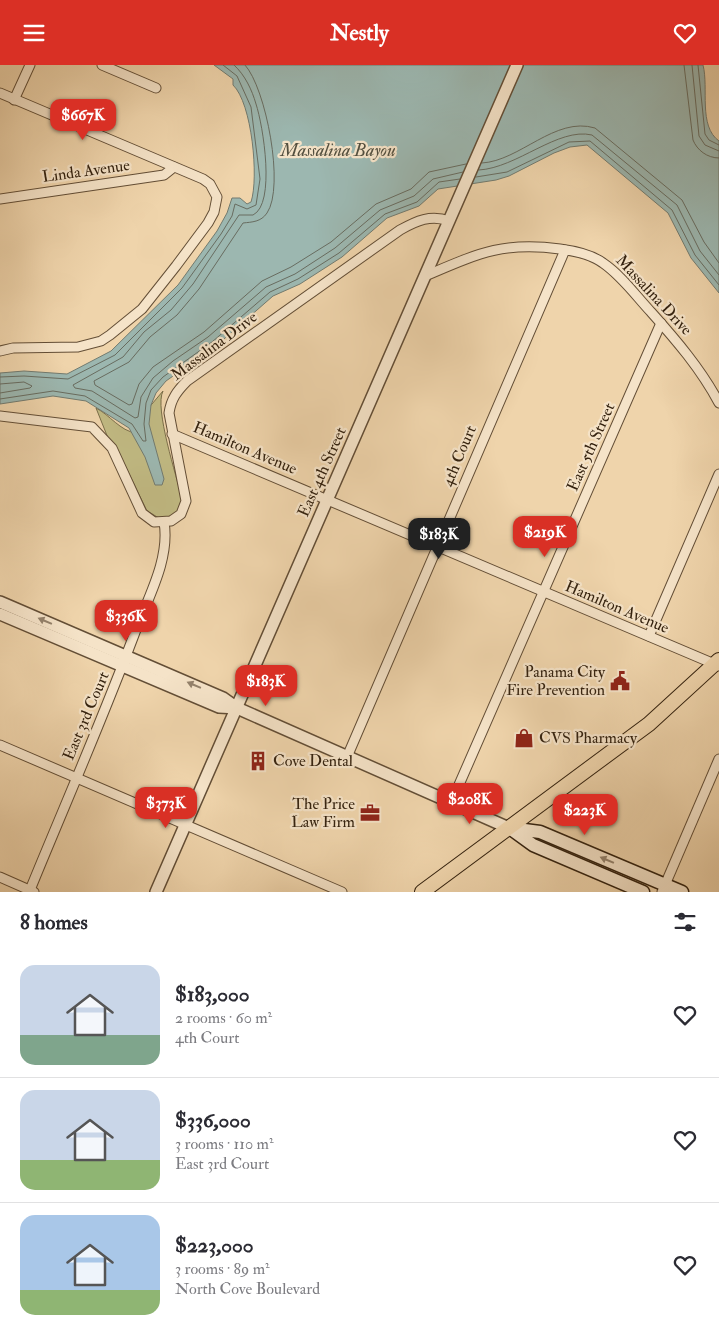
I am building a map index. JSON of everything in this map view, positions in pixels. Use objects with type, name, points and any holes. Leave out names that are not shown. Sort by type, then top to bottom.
[{"type":"main road","points":[[422,892],[649,724],[718,663]]},
{"type":"main road","points":[[509,828],[540,831],[664,888],[682,892]]},
{"type":"main road","points":[[509,828],[533,845],[643,892]]},
{"type":"street","points":[[14,99],[30,65]]},
{"type":"street","points":[[102,65],[156,88]]},
{"type":"street","name":"East 4th Street","points":[[156,892],[517,65]]},
{"type":"street","points":[[0,93],[210,184],[217,197],[214,212],[208,223],[142,309],[101,341],[71,348],[13,348],[0,351]]},
{"type":"street","name":"Linda Avenue","points":[[0,199],[164,175],[174,167]]},
{"type":"street","name":"Massalina Drive","points":[[164,522],[171,521],[181,514],[186,501],[169,413],[170,402],[177,391],[187,381],[400,229],[426,219],[438,218],[449,221]]},
{"type":"street","name":"Massalina Drive","points":[[426,276],[474,254],[497,248],[525,246],[565,249],[586,254],[604,263],[661,323],[702,375],[719,403]]},
{"type":"street","name":"4th Court","points":[[347,757],[565,249]]},
{"type":"street","name":"East 5th Street","points":[[452,803],[661,323]]},
{"type":"street","points":[[0,416],[92,427],[112,448],[142,513],[154,522],[164,522]]},
{"type":"street","name":"Hamilton Avenue","points":[[172,433],[649,637],[718,663]]},
{"type":"street","points":[[649,637],[719,475]]},
{"type":"street","name":"East 3rd Court","points":[[32,891],[77,777],[126,662],[153,587],[167,538],[164,522]]},
{"type":"street","points":[[0,602],[126,662]]},
{"type":"street","points":[[0,614],[223,698],[237,708],[509,828]]},
{"type":"street","points":[[0,745],[342,892]]},
{"type":"street","points":[[664,888],[719,759]]},
{"type":"street","points":[[0,877],[32,891]]},
{"type":"shaded area","points":[[163,391],[161,412],[171,460],[182,499],[177,512],[171,516],[159,518],[147,511],[119,453],[108,438],[96,408],[120,426],[136,433],[146,411]]},
{"type":"water","name":"Massalina Bayou","points":[[214,65],[703,65],[708,126],[719,141],[719,293],[691,258],[668,213],[587,145],[570,147],[554,153],[509,176],[496,180],[438,189],[419,206],[387,218],[342,257],[300,284],[273,296],[216,346],[166,381],[156,393],[151,405],[149,424],[164,479],[162,485],[155,485],[145,457],[129,428],[86,401],[53,396],[0,404],[0,373],[24,371],[67,374],[111,351],[178,285],[217,231],[227,213],[232,198],[240,198],[247,204],[251,202],[254,159],[245,107],[240,94],[233,85],[233,79]]},
{"type":"place","name":"Panama City Fire Prevention","points":[[620,681]]},
{"type":"place","name":"CVS Pharmacy","points":[[524,738]]},
{"type":"place","name":"Cove Dental","points":[[258,761]]},
{"type":"place","name":"The Price Law Firm","points":[[370,813]]}]
